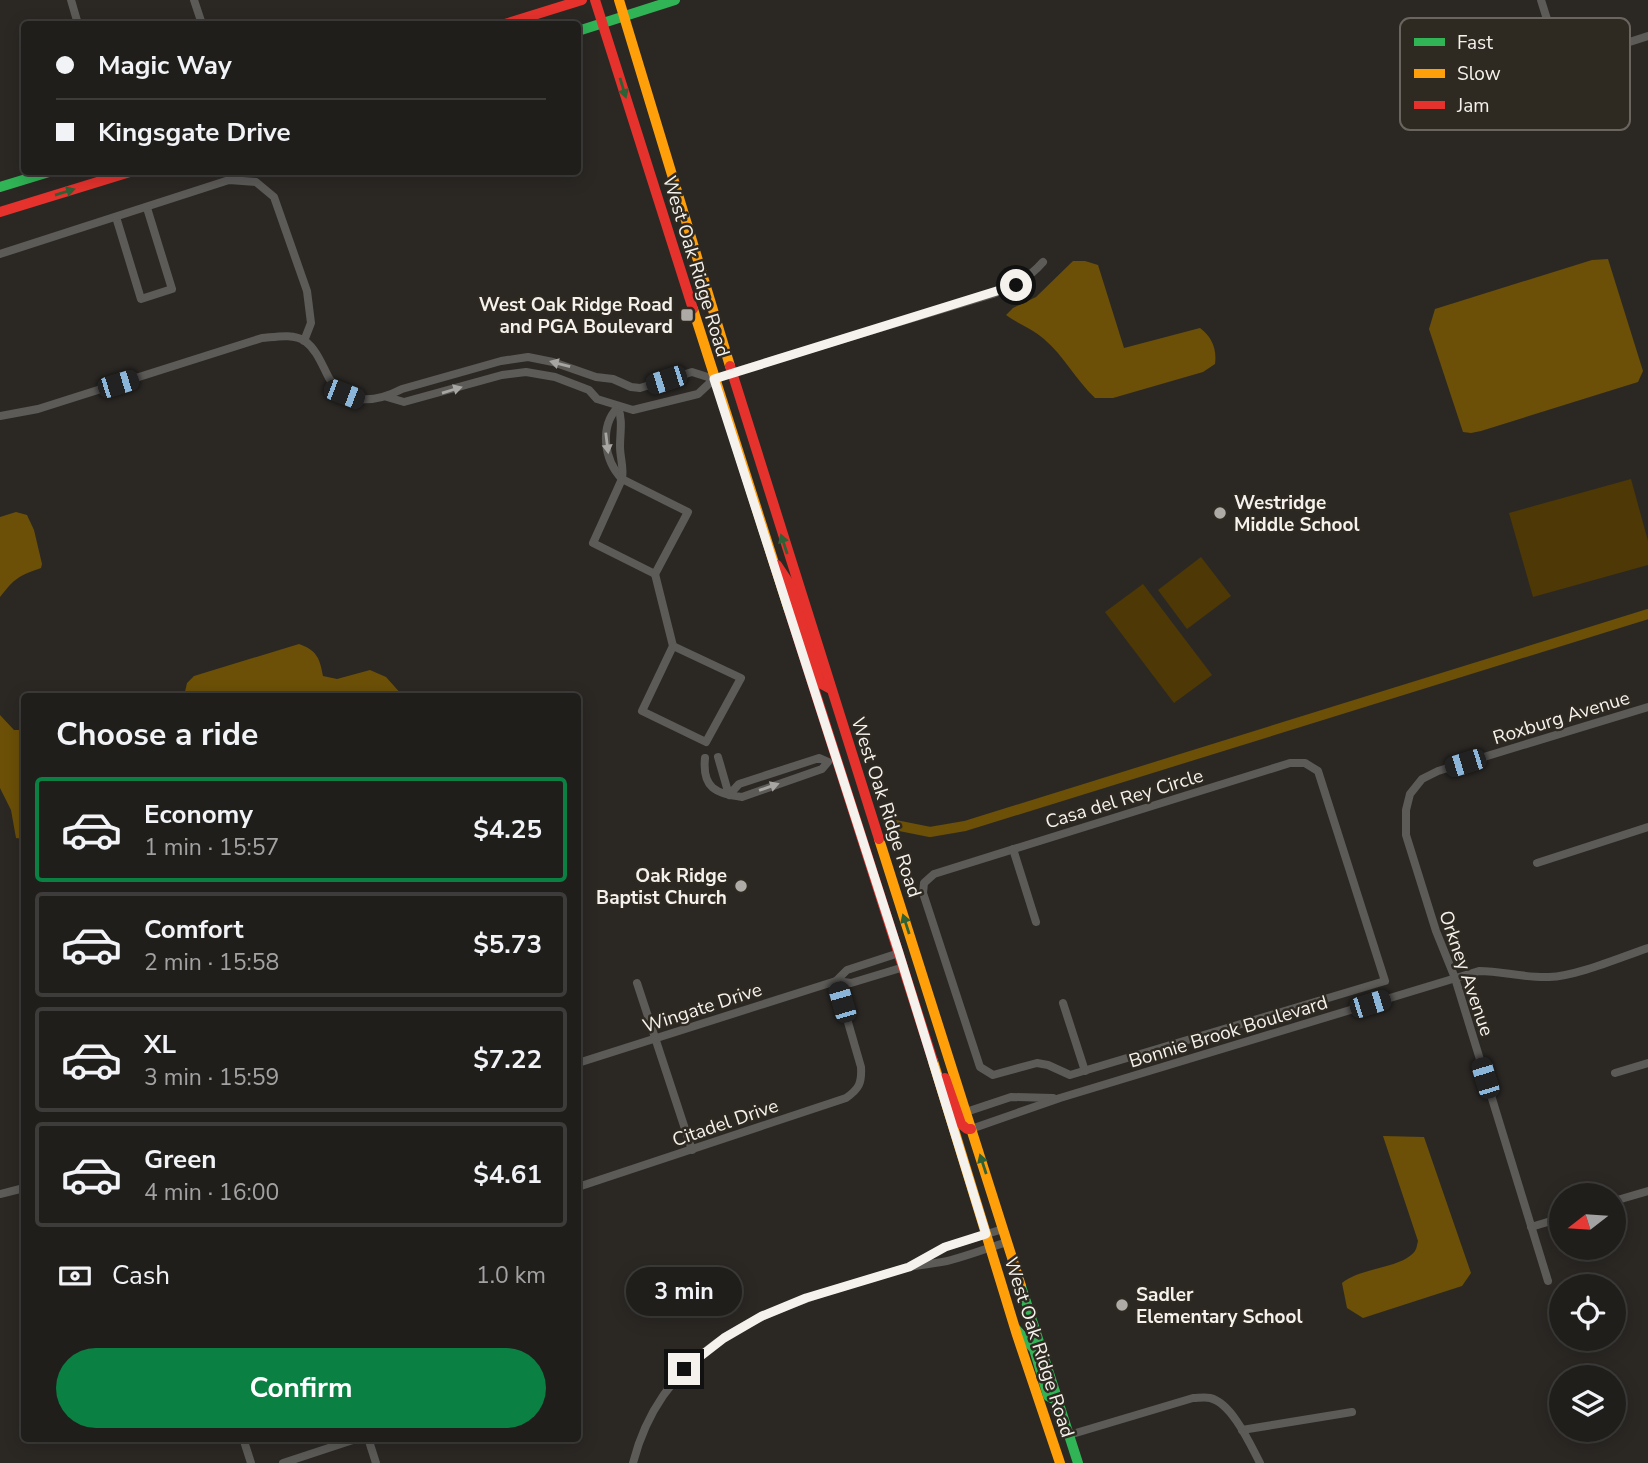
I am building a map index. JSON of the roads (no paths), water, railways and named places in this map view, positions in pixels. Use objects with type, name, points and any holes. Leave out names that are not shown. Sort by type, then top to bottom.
[{"type":"main road","points":[[515,21],[582,0]]},
{"type":"main road","name":"West Oak Ridge Road","points":[[595,0],[769,554],[904,967],[1012,1325],[1060,1463]]},
{"type":"main road","name":"West Oak Ridge Road","points":[[619,0],[731,373],[1078,1463]]},
{"type":"main road","points":[[581,30],[675,0]]},
{"type":"main road","points":[[0,187],[38,175]]},
{"type":"main road","points":[[0,212],[120,175]]},
{"type":"main road","points":[[714,379],[731,373]]},
{"type":"main road","points":[[769,554],[789,583],[820,683],[831,689]]},
{"type":"main road","points":[[899,953],[908,958],[929,1025],[944,1042]]},
{"type":"main road","points":[[928,1045],[939,1059],[961,1124],[971,1129]]},
{"type":"main road","points":[[1012,1325],[1034,1349],[1048,1396],[1059,1402]]},
{"type":"street","points":[[71,0],[77,21]]},
{"type":"street","points":[[194,0],[201,21]]},
{"type":"street","points":[[1541,0],[1547,18]]},
{"type":"street","points":[[1630,42],[1648,36]]},
{"type":"street","points":[[0,254],[229,180],[256,183],[274,197],[307,291],[310,323],[304,341]]},
{"type":"street","points":[[116,218],[141,299],[172,289],[147,208]]},
{"type":"street","points":[[731,373],[993,294],[1016,285],[1043,262]]},
{"type":"street","points":[[0,416],[38,409],[262,338],[287,336],[304,341],[320,358],[331,381],[344,394],[363,401],[387,397],[402,389],[501,361],[528,357],[553,362],[596,377],[613,379],[631,387],[640,388],[692,372],[714,379],[698,394],[634,410],[597,399],[589,390],[555,377],[526,372],[502,374],[404,402],[387,397]]},
{"type":"street","points":[[618,407],[622,419],[622,480],[593,543],[655,574]]},
{"type":"street","points":[[618,407],[610,416],[606,431],[611,467],[622,480],[688,512],[655,574],[673,646],[642,711],[706,742],[741,678],[673,646]]},
{"type":"street","name":"Roxburg Avenue","points":[[1406,835],[1406,810],[1410,794],[1422,779],[1438,771],[1648,707]]},
{"type":"street","points":[[718,757],[729,795]]},
{"type":"street","points":[[705,758],[708,783],[714,791],[729,795],[743,797],[822,769],[828,762],[819,758],[739,784],[729,795]]},
{"type":"street","name":"Casa del Rey Circle","points":[[1290,763],[1306,763],[1318,771],[1385,981],[1084,1071],[1070,1075],[1037,1063],[993,1075],[980,1067],[923,893],[924,883],[934,874],[1290,763]]},
{"type":"street","points":[[1537,863],[1648,827]]},
{"type":"street","name":"Orkney Avenue","points":[[1406,835],[1436,932],[1455,978],[1548,1281]]},
{"type":"street","points":[[1013,849],[1036,922]]},
{"type":"street","name":"Bonnie Brook Boulevard","points":[[971,1129],[1060,1098],[1479,971],[1552,977],[1648,948]]},
{"type":"street","name":"Wingate Drive","points":[[836,981],[846,970],[899,953]]},
{"type":"street","name":"Wingate Drive","points":[[581,1062],[836,981],[851,983],[904,967]]},
{"type":"street","name":"Citadel Drive","points":[[581,1186],[846,1098],[857,1090],[862,1081],[861,1067],[836,981]]},
{"type":"street","points":[[637,983],[692,1150]]},
{"type":"street","points":[[1063,1003],[1084,1071]]},
{"type":"street","points":[[1615,1073],[1648,1063]]},
{"type":"street","name":"Bonnie Brook Boulevard","points":[[966,1112],[1011,1097],[1060,1098]]},
{"type":"street","points":[[0,1194],[21,1189]]},
{"type":"street","points":[[1626,1197],[1648,1191]]},
{"type":"street","points":[[1531,1227],[1549,1221]]},
{"type":"street","points":[[909,1267],[945,1247],[1003,1229]]},
{"type":"street","points":[[632,1463],[639,1437],[657,1401],[680,1373],[724,1338],[762,1316],[806,1298],[909,1267],[948,1261],[1007,1242]]},
{"type":"street","points":[[1069,1435],[1193,1398],[1210,1398],[1224,1404],[1260,1463]]},
{"type":"street","points":[[1242,1430],[1352,1412]]},
{"type":"street","points":[[244,1442],[251,1463]]},
{"type":"street","points":[[283,1463],[347,1442]]},
{"type":"street","points":[[369,1442],[376,1463]]},
{"type":"waterway","points":[[890,824],[930,832],[965,826],[1648,614]]},
{"type":"place","name":"West Oak Ridge Road and PGA Boulevard","points":[[687,315]]},
{"type":"place","name":"Westridge Middle School","points":[[1220,513]]},
{"type":"place","name":"Oak Ridge Baptist Church","points":[[741,886]]},
{"type":"place","name":"Sadler Elementary School","points":[[1122,1305]]}]
